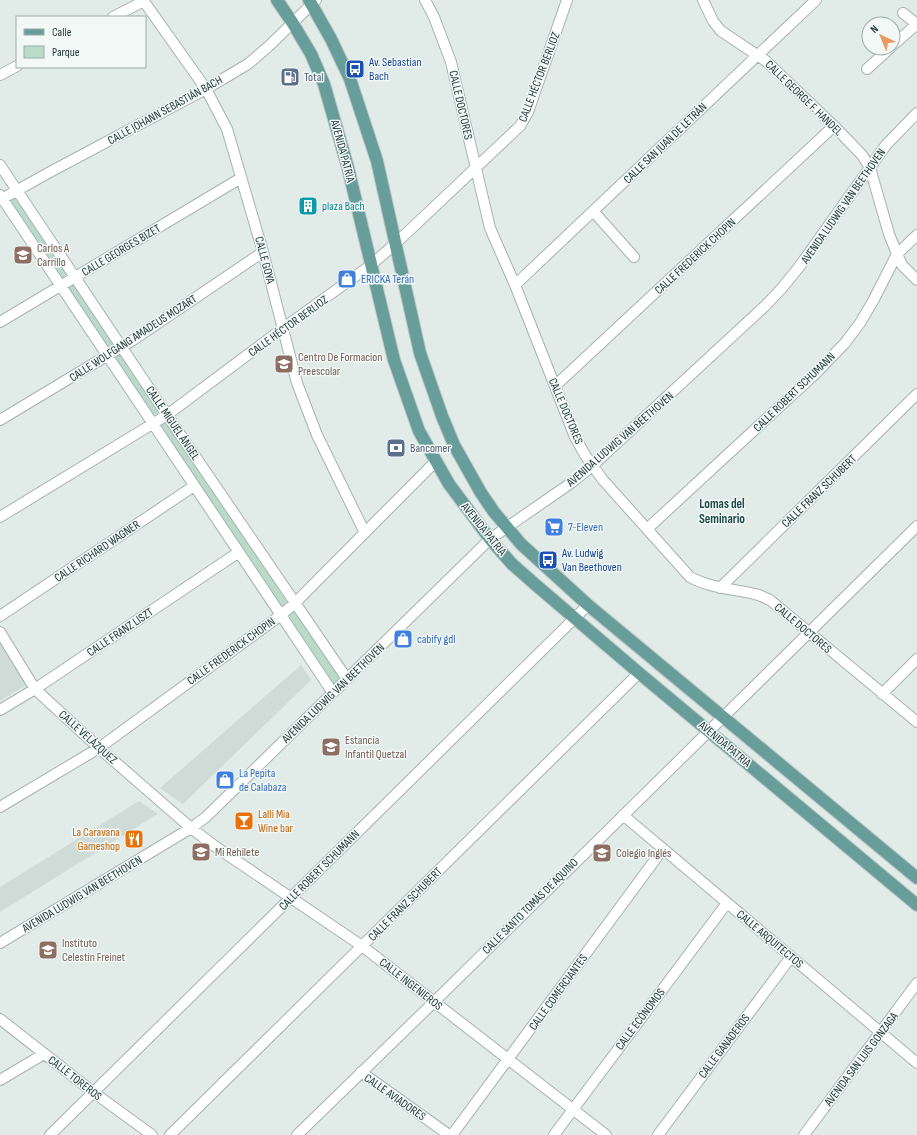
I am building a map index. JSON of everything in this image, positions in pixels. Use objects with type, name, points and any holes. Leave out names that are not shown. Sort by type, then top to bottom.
[{"type":"main road","name":"AVENIDA PATRIA","points":[[277,0],[311,54],[324,84],[348,168],[394,360],[419,431],[449,484],[490,539],[512,564],[574,619],[917,904]]},
{"type":"main road","name":"AVENIDA PATRIA","points":[[312,1],[350,79],[377,161],[420,353],[442,416],[454,445],[481,493],[506,527],[521,544],[588,605],[917,878]]},
{"type":"street","name":"CALLE DOCTORES","points":[[425,0],[434,17],[452,62],[490,228],[515,285],[576,437],[592,466],[690,577],[700,582],[720,588],[756,594],[770,600],[917,722]]},
{"type":"street","name":"CALLE HÉCTOR BERLIOZ","points":[[0,517],[167,415],[371,265],[396,243],[520,126],[528,112],[567,0]]},
{"type":"street","name":"CALLE GEORGE F. HANDEL","points":[[702,0],[721,31],[757,56],[766,60],[862,155],[870,168],[889,234],[897,254],[902,265],[917,280]]},
{"type":"street","name":"CALLE SAN JUAN DE LETRÁN","points":[[515,285],[816,0]]},
{"type":"street","points":[[115,16],[143,1]]},
{"type":"street","name":"CALLE GOYA","points":[[143,1],[206,89],[227,129],[263,252],[297,383],[316,435],[364,533]]},
{"type":"street","name":"CALLE JOHANN SEBASTIÁN BACH","points":[[1,198],[206,89],[248,64],[270,45],[312,1]]},
{"type":"street","points":[[901,38],[917,24],[903,13]]},
{"type":"street","points":[[867,69],[881,56]]},
{"type":"street","points":[[0,75],[16,67]]},
{"type":"street","name":"AVENIDA LUDWIG VAN BEETHOVEN","points":[[0,943],[192,828],[206,817],[490,539],[571,483],[592,466],[679,387],[771,300],[799,267],[893,137],[917,113]]},
{"type":"street","name":"CALLE FREDERICK CHOPIN","points":[[555,386],[834,126]]},
{"type":"street","name":"CALLE MIGUEL ÁNGEL","points":[[0,165],[167,415],[347,679]]},
{"type":"street","name":"CALLE GEORGES BIZET","points":[[0,322],[241,178]]},
{"type":"street","name":"CALLE MIGUEL ÁNGEL","points":[[1,198],[333,693]]},
{"type":"street","points":[[593,212],[634,257]]},
{"type":"street","name":"CALLE ROBERT SCHUMANN","points":[[647,529],[816,373],[845,343],[874,301],[897,254],[917,235]]},
{"type":"street","name":"CALLE WOLFGANG AMADEUS MOZART","points":[[0,420],[122,347],[263,252]]},
{"type":"street","name":"CALLE FRANZ SCHUBERT","points":[[720,588],[917,394]]},
{"type":"street","name":"CALLE FREDERICK CHOPIN","points":[[0,807],[99,748],[281,615],[295,603],[436,461]]},
{"type":"street","name":"CALLE RICHARD WAGNER","points":[[0,616],[194,486]]},
{"type":"street","name":"CALLE SANTO TOMÁS DE AQUINO","points":[[297,1135],[917,526]]},
{"type":"street","name":"CALLE FRANZ LISZT","points":[[0,710],[35,689],[239,552]]},
{"type":"street","name":"CALLE ROBERT SCHUMANN","points":[[50,1135],[588,605]]},
{"type":"street","name":"CALLE VELÁZQUEZ","points":[[0,632],[35,689],[99,748],[192,828]]},
{"type":"street","points":[[882,694],[917,659]]},
{"type":"street","name":"CALLE FRANZ SCHUBERT","points":[[170,1135],[639,673]]},
{"type":"street","name":"CALLE ARQUITECTOS","points":[[623,815],[917,1063]]},
{"type":"street","name":"CALLE INGENIEROS","points":[[192,828],[216,847],[362,946],[606,1135]]},
{"type":"street","name":"CALLE COMERCIANTES","points":[[452,1135],[663,849]]},
{"type":"street","name":"CALLE ECÓNOMOS","points":[[554,1135],[726,903]]},
{"type":"street","name":"CALLE GANADEROS","points":[[658,1135],[791,957]]},
{"type":"street","name":"AVENIDA SAN LUIS GONZAGA","points":[[804,1135],[917,983]]},
{"type":"street","name":"CALLE TOREROS","points":[[0,1019],[93,1092],[152,1135]]},
{"type":"street","points":[[0,1080],[44,1054]]},
{"type":"street","name":"CALLE AVIADORES","points":[[361,1072],[449,1135]]},
{"type":"shaded area","points":[[0,642],[26,685],[0,701]]},
{"type":"shaded area","points":[[301,665],[311,680],[183,804],[160,788]]},
{"type":"shaded area","points":[[139,801],[158,814],[0,912],[0,887]]},
{"type":"green space","points":[[16,195],[69,273],[62,278],[8,200]]},
{"type":"green space","points":[[74,281],[116,342],[108,348],[66,286]]},
{"type":"green space","points":[[121,354],[159,413],[153,416],[115,357]]},
{"type":"green space","points":[[167,420],[287,602],[281,607],[159,427]]},
{"type":"green space","points":[[295,610],[341,677],[334,684],[288,616]]},
{"type":"place","name":"Av. Sebastian Bach","points":[[355,69]]},
{"type":"place","name":"Total","points":[[290,77]]},
{"type":"place","name":"plaza Bach","points":[[308,206]]},
{"type":"place","name":"Carlos A Carrillo","points":[[23,255]]},
{"type":"place","name":"ERICKA Terán","points":[[347,279]]},
{"type":"place","name":"Centro De Formacion Preescolar","points":[[284,364]]},
{"type":"place","name":"Bancomer","points":[[396,448]]},
{"type":"place","name":"7-Eleven","points":[[554,527]]},
{"type":"place","name":"Av. Ludwig Van Beethoven","points":[[548,560]]},
{"type":"place","name":"cabify gdl","points":[[403,639]]},
{"type":"place","name":"Estancia Infantil Quetzal","points":[[331,747]]},
{"type":"place","name":"La Pepita de Calabaza","points":[[225,780]]},
{"type":"place","name":"Lalli Mia Wine bar","points":[[244,821]]},
{"type":"place","name":"La Caravana Gameshop","points":[[134,839]]},
{"type":"place","name":"Mi Rehilete","points":[[201,852]]},
{"type":"place","name":"Colegio Inglés","points":[[602,853]]},
{"type":"place","name":"Instituto Celestin Freinet","points":[[48,950]]},
{"type":"district","name":"Lomas del Seminario","points":[[722,510]]}]
